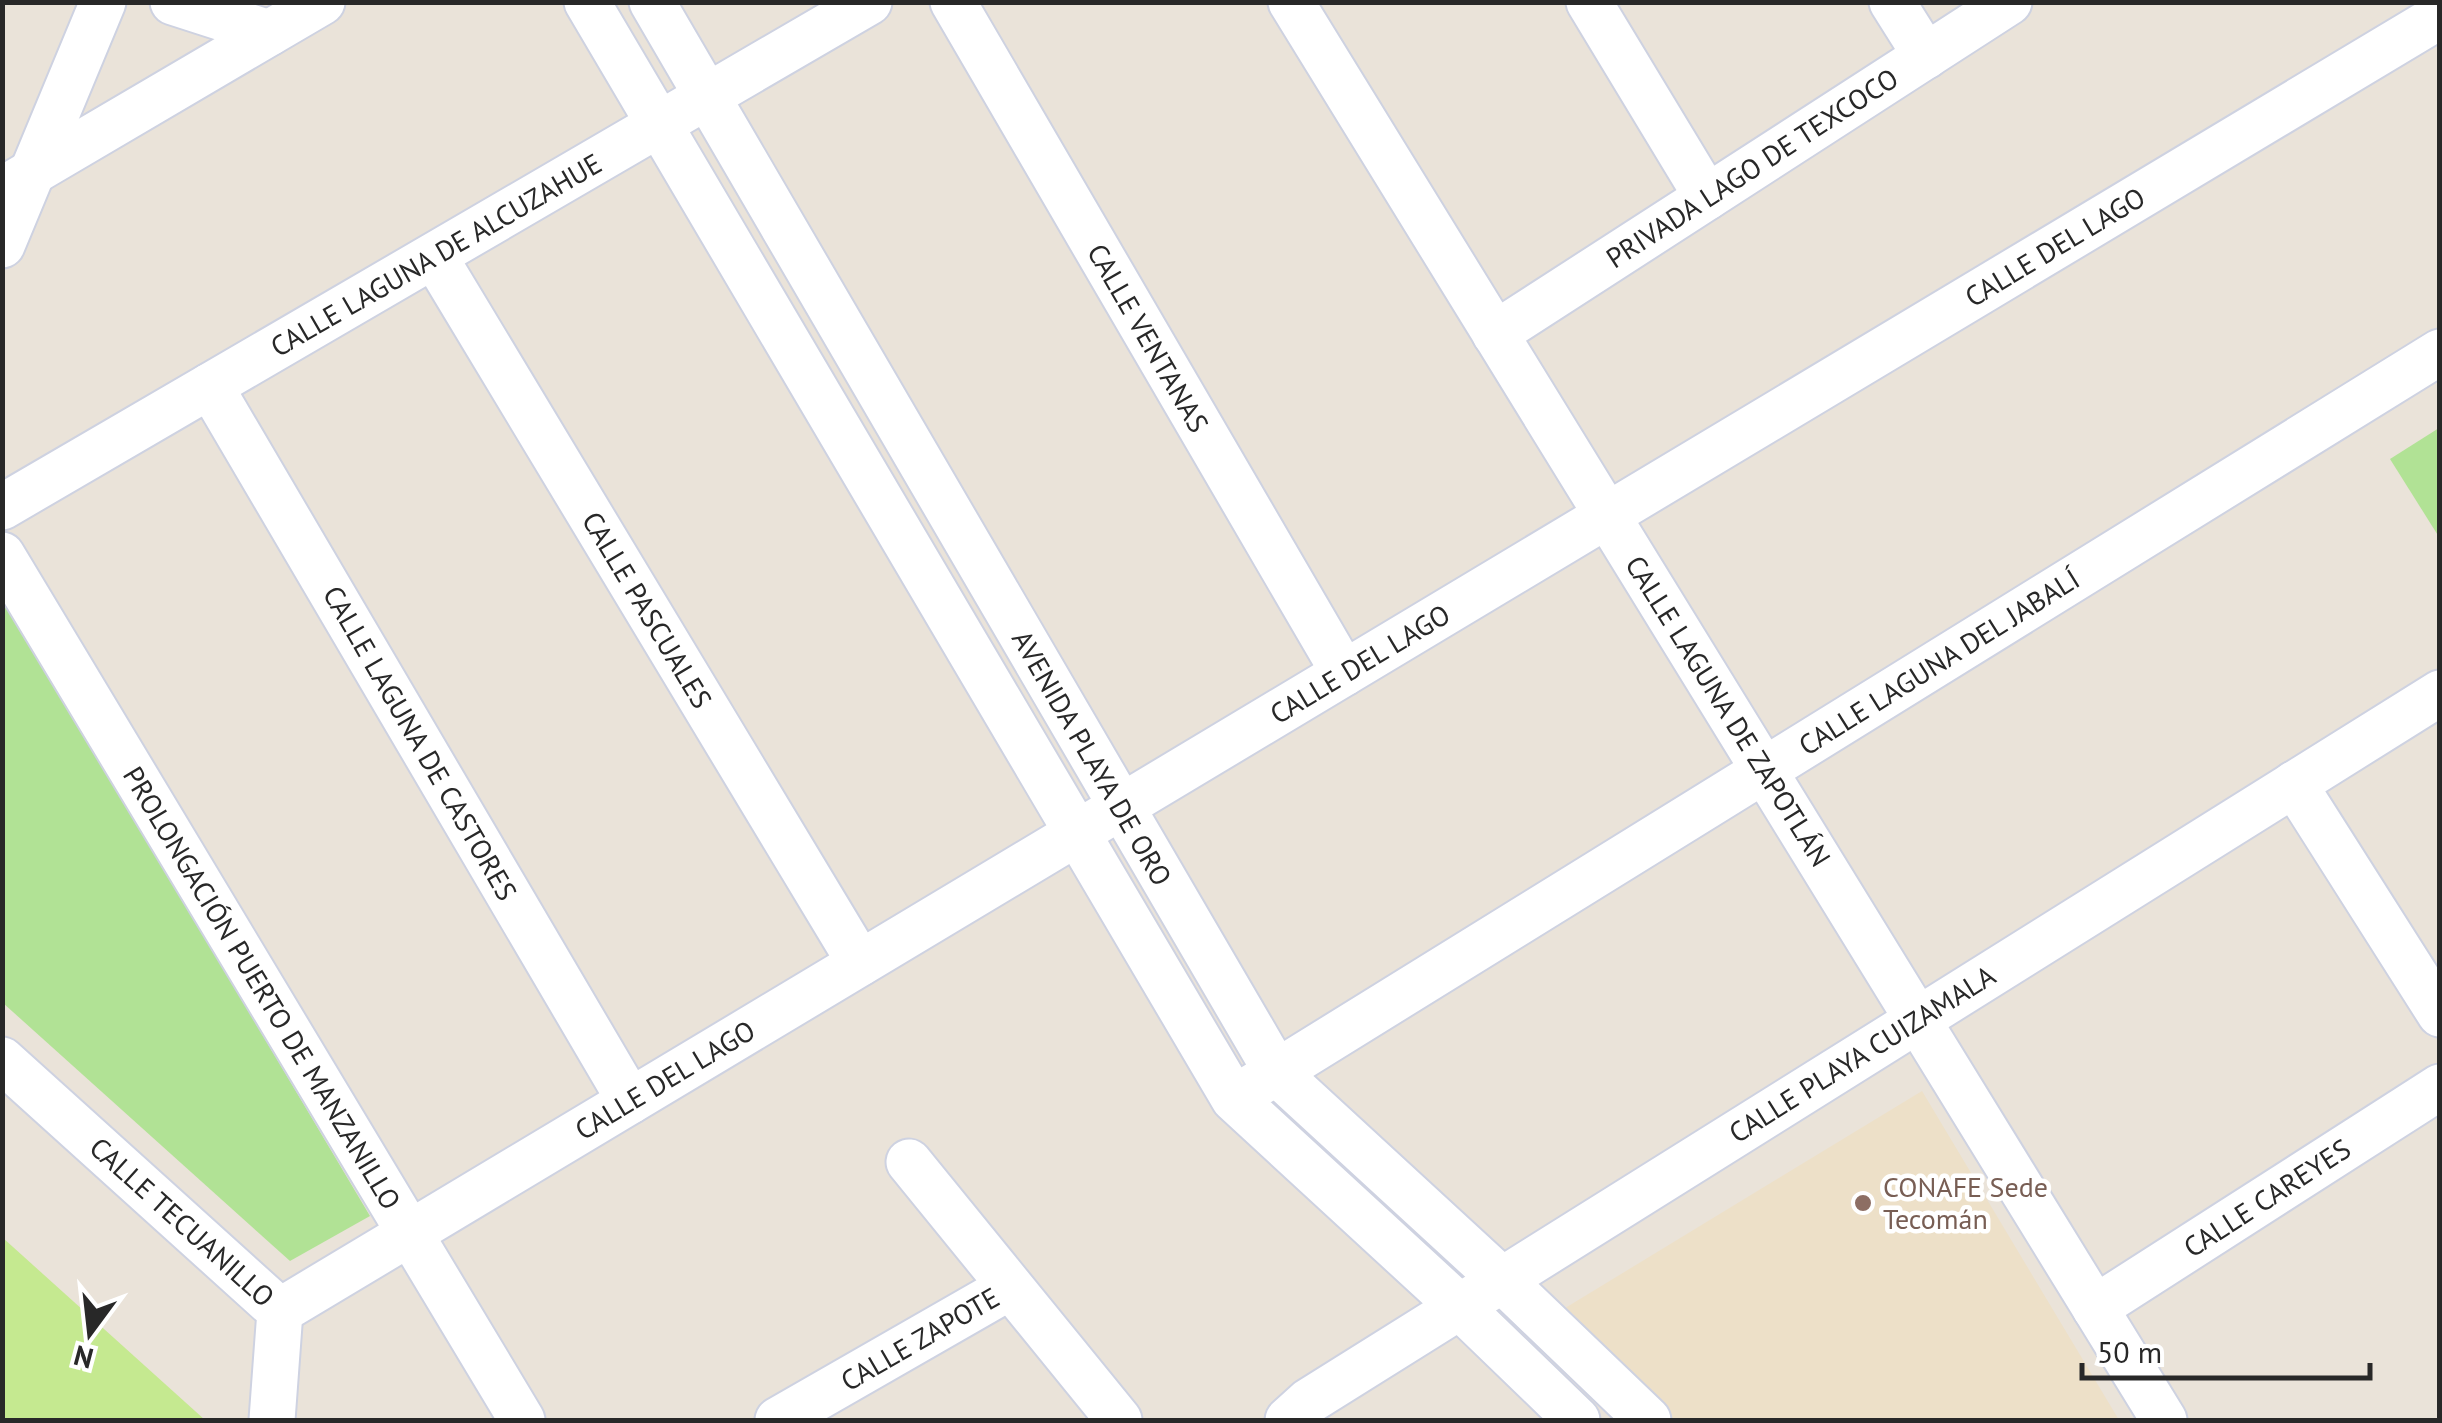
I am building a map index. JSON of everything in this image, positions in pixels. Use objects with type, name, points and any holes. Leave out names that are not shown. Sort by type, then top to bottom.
[{"type":"street","points":[[2,245],[18,181],[104,2]]},
{"type":"street","points":[[173,2],[268,33]]},
{"type":"street","points":[[18,181],[322,2]]},
{"type":"street","name":"AVENIDA PLAYA DE ORO","points":[[587,2],[1234,1099],[1577,1420]]},
{"type":"street","name":"AVENIDA PLAYA DE ORO","points":[[652,2],[1276,1072],[1648,1420]]},
{"type":"street","name":"CALLE LAGUNA DE ALCUZAHUE","points":[[2,506],[869,2]]},
{"type":"street","name":"CALLE VENTANAS","points":[[952,2],[1344,674]]},
{"type":"street","name":"CALLE LAGUNA DE ZAPOTLÁN","points":[[1291,2],[2164,1420]]},
{"type":"street","points":[[1589,2],[1708,197]]},
{"type":"street","points":[[1892,2],[1926,56]]},
{"type":"street","name":"PRIVADA LAGO DE TEXCOCO","points":[[1495,334],[2009,2]]},
{"type":"street","name":"CALLE DEL LAGO","points":[[280,1310],[2440,16]]},
{"type":"street","name":"CALLE PASCUALES","points":[[434,256],[860,964]]},
{"type":"street","name":"CALLE LAGUNA DEL JABALÍ","points":[[1234,1099],[2440,352]]},
{"type":"street","name":"CALLE LAGUNA DE CASTORES","points":[[210,386],[630,1101]]},
{"type":"street","name":"PROLONGACIÓN PUERTO DE MANZANILLO","points":[[2,555],[522,1420]]},
{"type":"street","name":"CALLE PLAYA CUIZAMALA","points":[[1288,1420],[1309,1401],[2440,692]]},
{"type":"street","points":[[2294,784],[2440,1014]]},
{"type":"street","name":"CALLE TECUANILLO","points":[[2,1060],[280,1310],[272,1420]]},
{"type":"street","name":"CALLE CAREYES","points":[[2095,1308],[2440,1087]]},
{"type":"street","points":[[909,1162],[1118,1420]]},
{"type":"street","name":"CALLE ZAPOTE","points":[[778,1420],[1010,1287]]},
{"type":"shaded area","name":"CONAFE Sede Tecomán","points":[[1922,1091],[2119,1420],[1669,1420],[1552,1316]]},
{"type":"green space","points":[[2439,428],[2439,537],[2390,459]]},
{"type":"green space","points":[[2,596],[370,1216],[290,1261],[3,1003]]},
{"type":"green space","points":[[3,1238],[205,1420],[3,1420]]},
{"type":"place","name":"CONAFE Sede Tecomán","points":[[1863,1203]]}]
